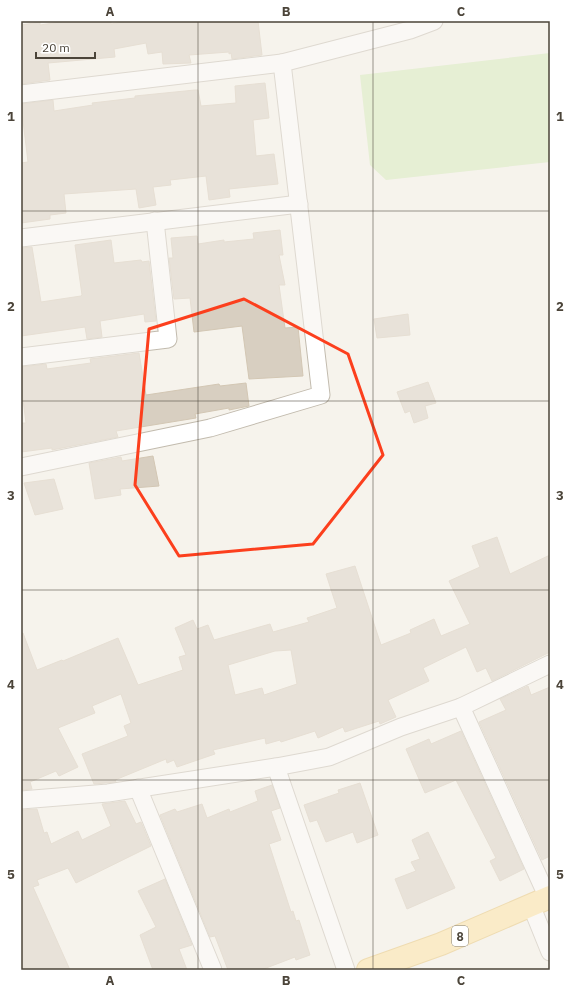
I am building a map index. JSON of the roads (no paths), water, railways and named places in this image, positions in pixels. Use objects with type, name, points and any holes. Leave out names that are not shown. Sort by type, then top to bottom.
[{"type":"main road","name":"8","points":[[368,970],[441,944],[543,900]]},
{"type":"street","points":[[21,94],[282,63],[410,30],[434,21]]},
{"type":"street","points":[[21,467],[210,428],[321,395],[282,63]]},
{"type":"street","points":[[21,238],[299,204]]},
{"type":"street","points":[[21,357],[168,339],[155,221]]},
{"type":"street","points":[[21,800],[108,793],[276,767],[329,757],[401,728],[461,707],[550,664]]},
{"type":"street","points":[[461,707],[543,900],[550,952]]},
{"type":"street","points":[[276,767],[346,970]]},
{"type":"street","points":[[138,788],[213,970]]}]
